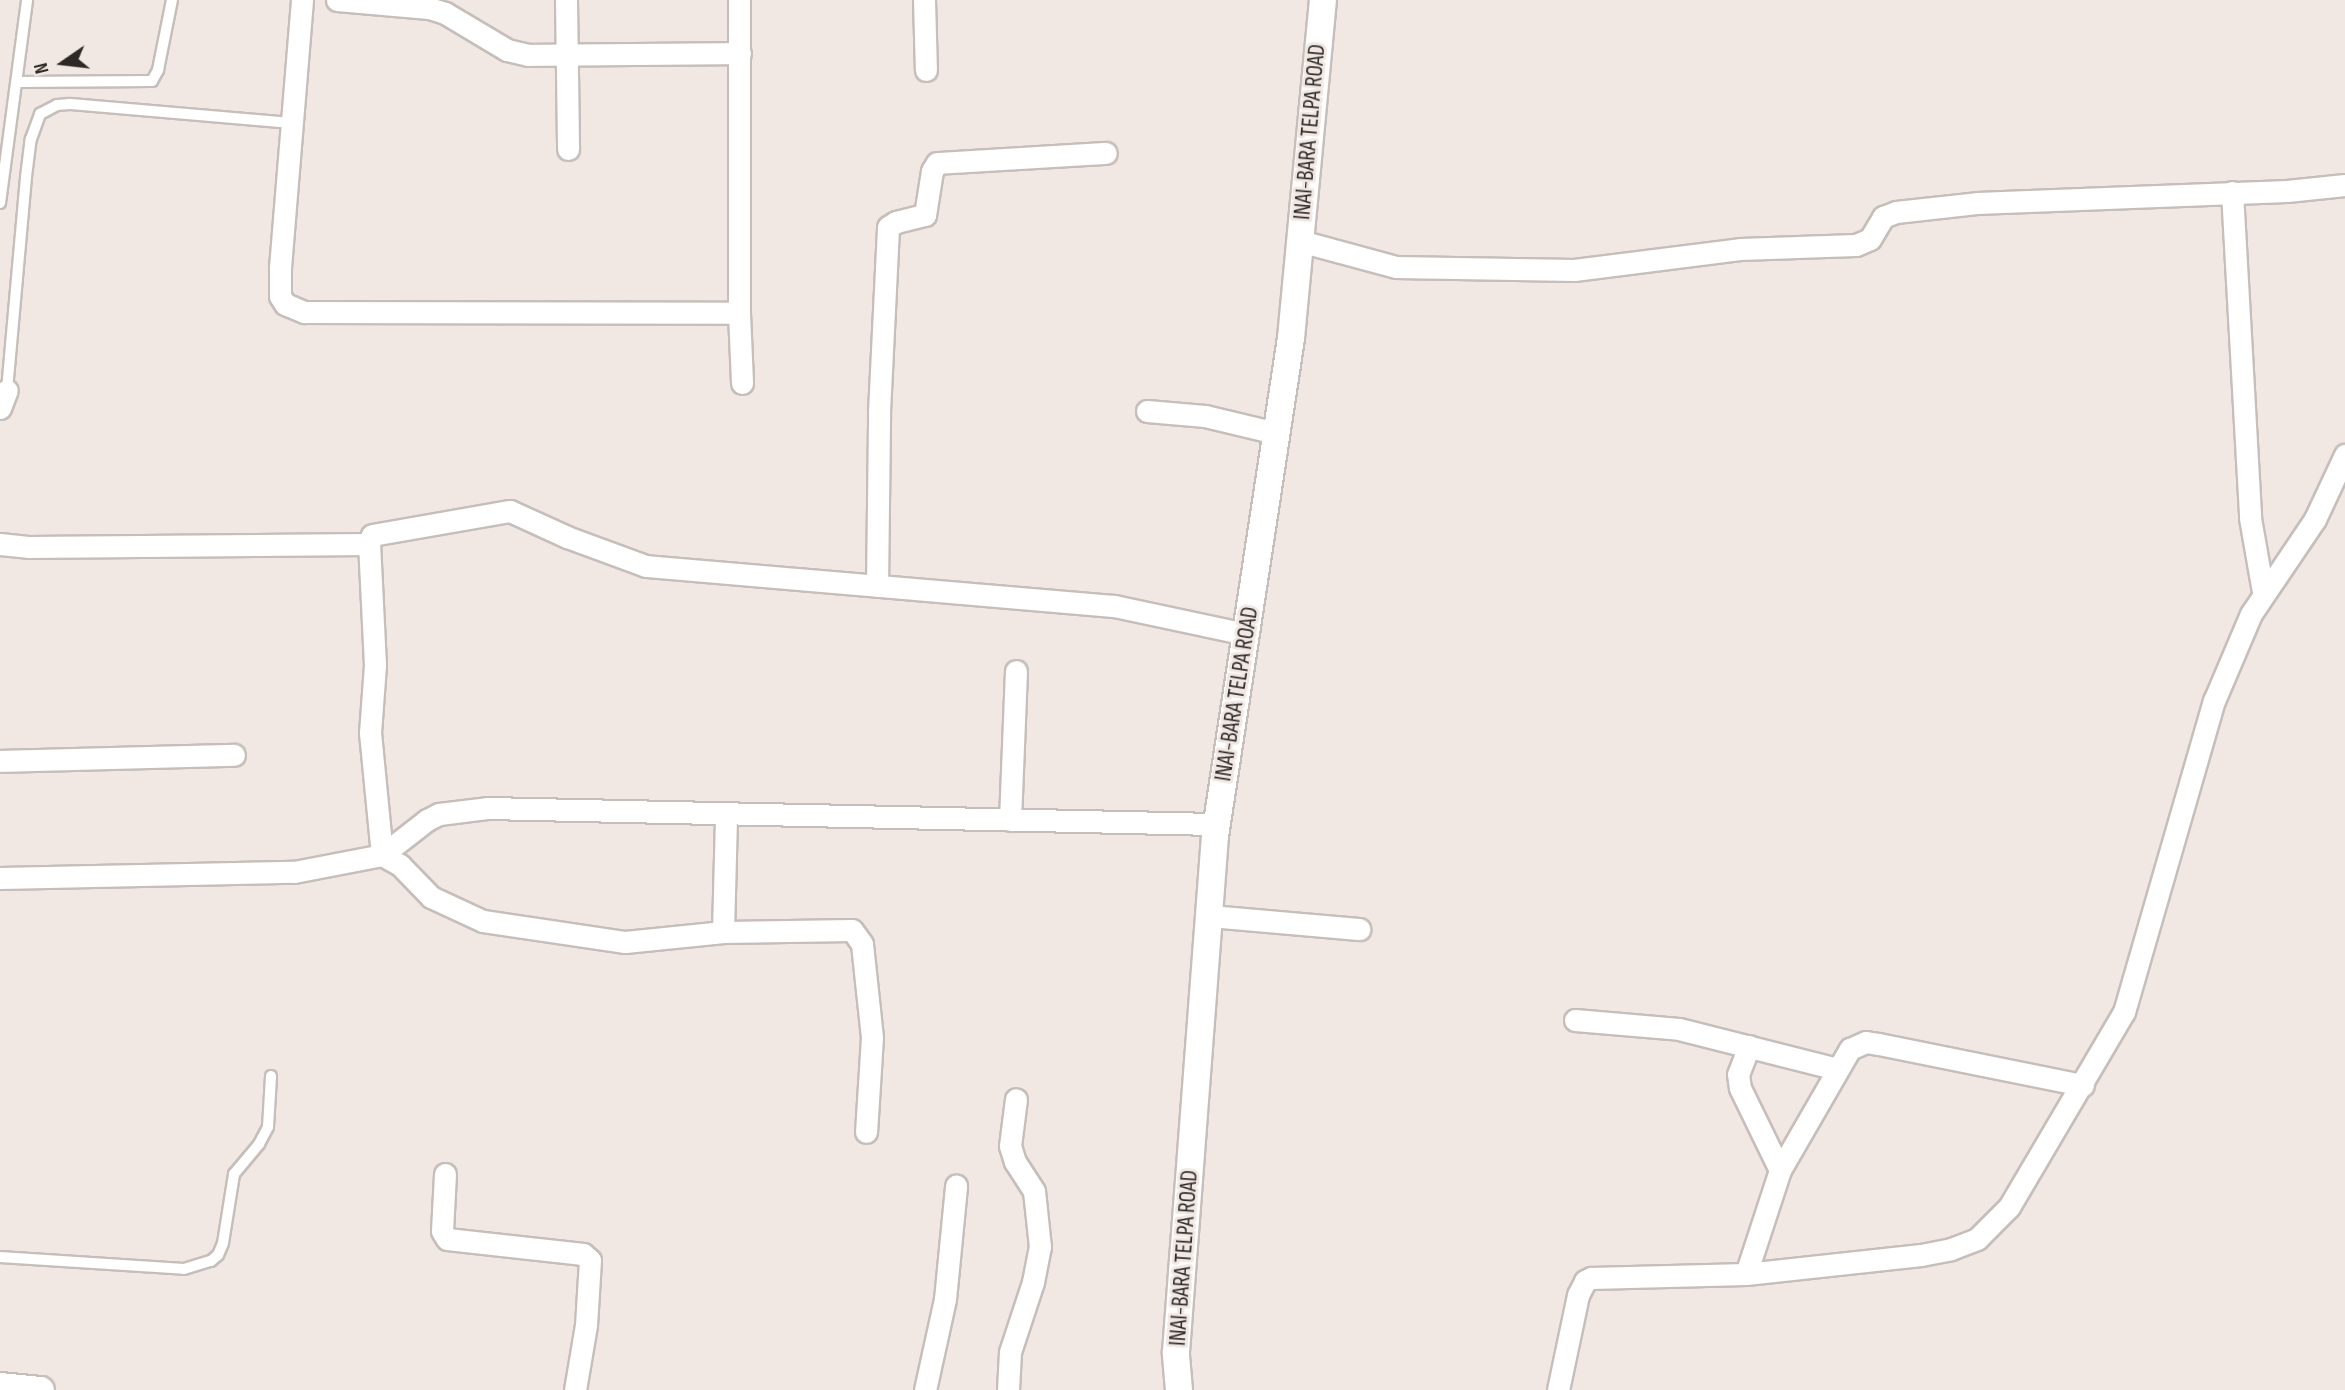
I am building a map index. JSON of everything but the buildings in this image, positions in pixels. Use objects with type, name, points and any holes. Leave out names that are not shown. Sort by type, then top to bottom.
[{"type":"street","points":[[302,0],[279,286],[280,296],[292,309],[317,312],[739,313]]},
{"type":"street","points":[[337,0],[429,8],[459,18],[507,50],[528,55],[567,57],[740,53]]},
{"type":"street","points":[[566,0],[568,149]]},
{"type":"street","points":[[739,0],[739,313],[742,383]]},
{"type":"street","points":[[924,0],[926,70]]},
{"type":"street","name":"INAI-BARA TELPA ROAD","points":[[1179,1390],[1176,1352],[1217,824],[1291,338],[1323,0]]},
{"type":"street","points":[[877,586],[879,412],[888,227],[892,223],[925,215],[932,171],[937,163],[1105,153]]},
{"type":"street","points":[[1300,242],[1396,267],[1584,270],[1740,248],[1856,245],[1870,239],[1883,217],[1896,212],[1978,203],[2295,191],[2345,185]]},
{"type":"street","points":[[2232,192],[2250,518],[2263,592]]},
{"type":"street","points":[[1147,411],[1205,416],[1276,433]]},
{"type":"street","points":[[1558,1390],[1578,1295],[1585,1281],[1599,1276],[1746,1274],[1951,1250],[1977,1239],[2010,1207],[2116,1029],[2133,987],[2214,701],[2251,614],[2263,592],[2308,530],[2345,455]]},
{"type":"street","points":[[382,855],[370,733],[375,665],[369,544],[372,534],[510,511],[567,537],[646,566],[1114,606],[1246,634]]},
{"type":"street","points":[[0,544],[28,547],[369,544]]},
{"type":"street","points":[[1010,820],[1016,671]]},
{"type":"street","points":[[0,761],[234,755]]},
{"type":"street","points":[[0,878],[294,872],[382,855],[426,820],[461,810],[487,808],[1217,824]]},
{"type":"street","points":[[723,932],[726,814]]},
{"type":"street","points":[[382,855],[400,865],[432,897],[483,921],[625,942],[723,932],[852,930],[860,938],[872,1037],[866,1132]]},
{"type":"street","points":[[1209,916],[1359,929]]},
{"type":"street","points":[[1575,1020],[1679,1029],[1837,1069]]},
{"type":"street","points":[[1746,1274],[1780,1170],[1850,1048],[1866,1042],[2083,1085]]},
{"type":"street","points":[[1749,1046],[1738,1081],[1780,1170]]},
{"type":"street","points":[[1008,1390],[1010,1352],[1033,1282],[1040,1247],[1034,1191],[1016,1162],[1010,1146],[1016,1099]]},
{"type":"street","points":[[445,1174],[442,1231],[447,1239],[583,1254],[590,1260],[586,1325],[575,1390]]},
{"type":"street","points":[[925,1390],[945,1299],[957,1186]]},
{"type":"street","points":[[0,1386],[41,1390]]},
{"type":"lane","points":[[0,203],[27,0]]},
{"type":"lane","points":[[17,82],[152,81],[158,70],[172,0]]},
{"type":"lane","points":[[3,399],[26,177],[31,139],[40,114],[57,105],[70,104],[292,123]]},
{"type":"lane","points":[[0,1257],[184,1269],[211,1261],[218,1255],[223,1243],[234,1174],[259,1144],[268,1127],[271,1076]]}]
